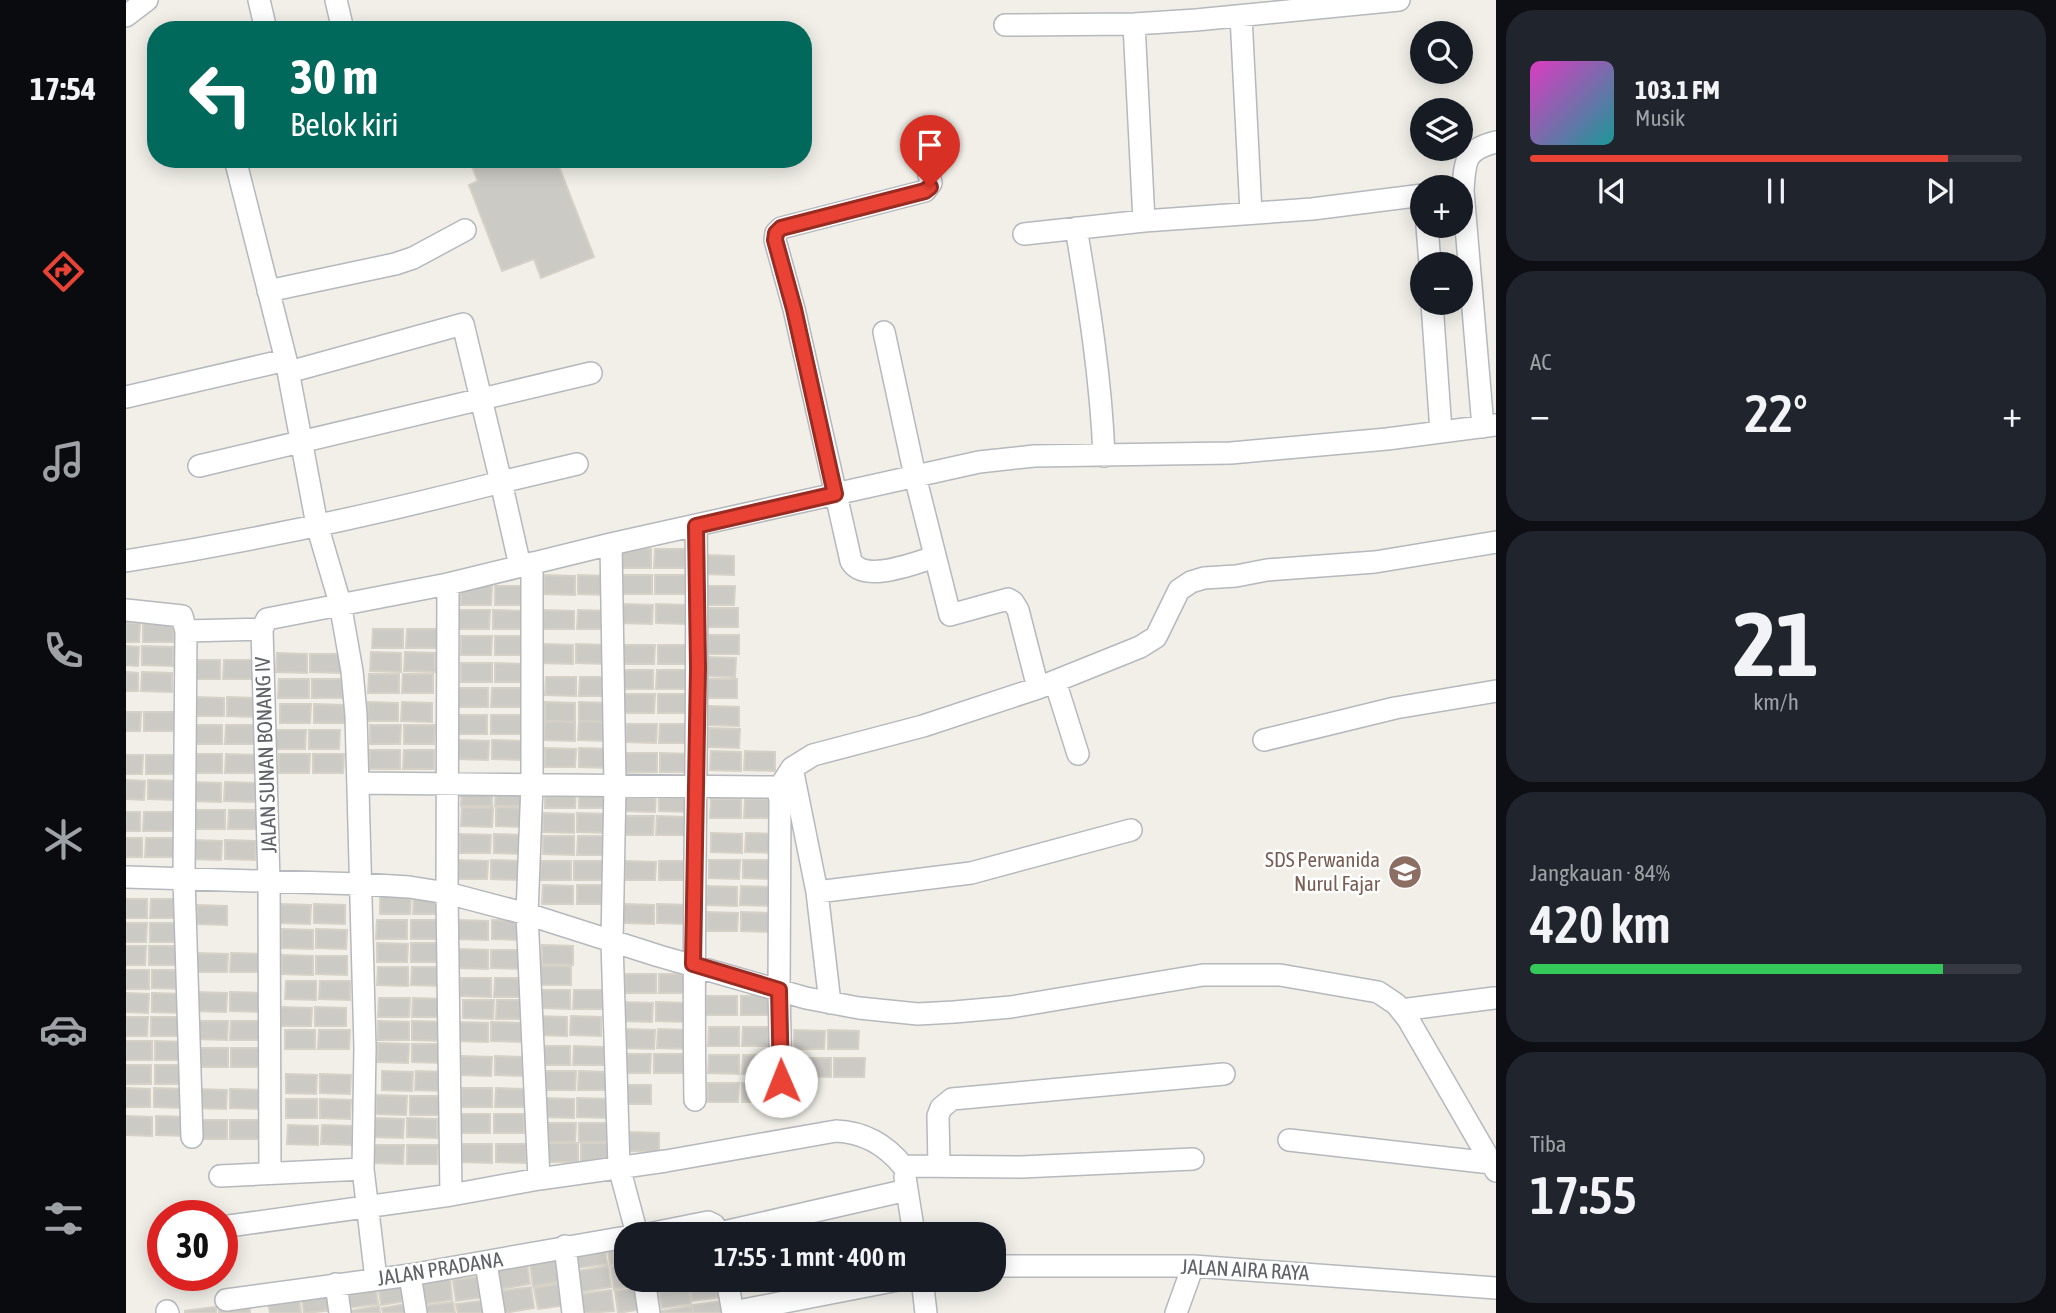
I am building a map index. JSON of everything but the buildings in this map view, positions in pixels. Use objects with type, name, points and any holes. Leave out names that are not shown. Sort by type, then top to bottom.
[{"type":"street","points":[[126,16],[147,0]]},
{"type":"street","points":[[259,0],[264,21]]},
{"type":"street","points":[[336,0],[340,21]]},
{"type":"street","points":[[1005,25],[1134,24],[1399,0]]},
{"type":"street","points":[[1241,16],[1251,213]]},
{"type":"street","points":[[1134,24],[1144,221]]},
{"type":"street","points":[[1465,175],[1468,156],[1476,148],[1496,142]]},
{"type":"street","points":[[927,166],[931,183],[925,191],[781,228],[776,233],[775,240],[794,309],[850,561],[859,571],[867,572],[935,557]]},
{"type":"street","points":[[237,168],[288,366],[317,525],[340,603],[352,671],[358,783],[365,1048],[363,1169],[376,1279]]},
{"type":"street","points":[[1024,234],[1144,221],[1312,209],[1410,197]]},
{"type":"street","points":[[1076,228],[1090,306],[1104,456]]},
{"type":"street","points":[[268,291],[395,264],[413,258],[466,230]]},
{"type":"street","points":[[186,631],[262,629],[267,619],[449,584],[611,544],[979,462],[1020,458],[1231,453],[1490,426],[1468,238]]},
{"type":"street","points":[[1433,315],[1441,432]]},
{"type":"street","points":[[126,397],[288,366],[463,324],[501,482],[526,564],[532,784],[527,914],[539,1179]]},
{"type":"street","points":[[884,332],[915,476],[950,615],[1008,599],[1013,602],[1078,754]]},
{"type":"street","points":[[199,466],[591,373]]},
{"type":"street","points":[[126,561],[218,546],[317,525],[577,464]]},
{"type":"street","points":[[695,1100],[693,964],[696,526]]},
{"type":"street","points":[[781,1081],[778,790],[792,768],[813,755],[923,726],[1047,685],[1140,647],[1156,637],[1179,590],[1191,582],[1204,578],[1375,562],[1496,541]]},
{"type":"street","points":[[611,544],[615,785],[612,942],[619,1167],[634,1222]]},
{"type":"street","points":[[449,584],[447,893],[451,1195]]},
{"type":"street","points":[[126,610],[182,616],[186,631],[184,878],[192,1137]]},
{"type":"street","name":"JALAN SUNAN BONANG IV","points":[[262,629],[269,881],[270,1173]]},
{"type":"street","points":[[1264,740],[1395,708],[1496,691]]},
{"type":"street","points":[[792,768],[817,892],[830,1003]]},
{"type":"street","points":[[358,783],[772,787],[778,790]]},
{"type":"street","points":[[817,892],[971,873],[1131,830]]},
{"type":"street","points":[[126,877],[360,884],[447,893],[527,914],[612,942],[779,990],[830,1003],[918,1014],[1011,1007],[1203,975],[1279,975],[1378,992],[1396,1003],[1401,1010],[1493,1167]]},
{"type":"street","points":[[1401,1010],[1494,998]]},
{"type":"street","points":[[939,1166],[938,1116],[941,1108],[952,1100],[1224,1074]]},
{"type":"street","points":[[238,1225],[451,1195],[836,1131],[863,1135],[894,1154],[903,1166],[912,1222]]},
{"type":"street","points":[[1289,1140],[1493,1167]]},
{"type":"street","points":[[903,1166],[1022,1167],[1193,1159]]},
{"type":"street","points":[[220,1176],[363,1169]]},
{"type":"street","points":[[770,1222],[907,1190]]},
{"type":"street","name":"JALAN PRADANA","points":[[226,1300],[254,1305],[336,1284],[410,1276],[614,1239]]},
{"type":"street","points":[[565,1246],[573,1313]]},
{"type":"street","points":[[486,1263],[494,1313]]},
{"type":"street","name":"JALAN AIRA RAYA","points":[[1006,1266],[1193,1266],[1496,1288]]},
{"type":"street","points":[[1176,1313],[1193,1266]]},
{"type":"street","points":[[410,1276],[416,1313]]},
{"type":"street","points":[[336,1284],[340,1313]]},
{"type":"street","points":[[647,1292],[649,1313]]},
{"type":"street","points":[[729,1292],[733,1313],[838,1292]]},
{"type":"street","points":[[924,1292],[926,1313]]},
{"type":"place","name":"SDS Perwanida Nurul Fajar","points":[[1405,872]]},
{"type":"route","points":[[781,1081],[779,990],[693,964],[698,668],[696,526],[835,494],[794,309],[775,240],[776,233],[781,228],[925,191],[930,187]]}]
